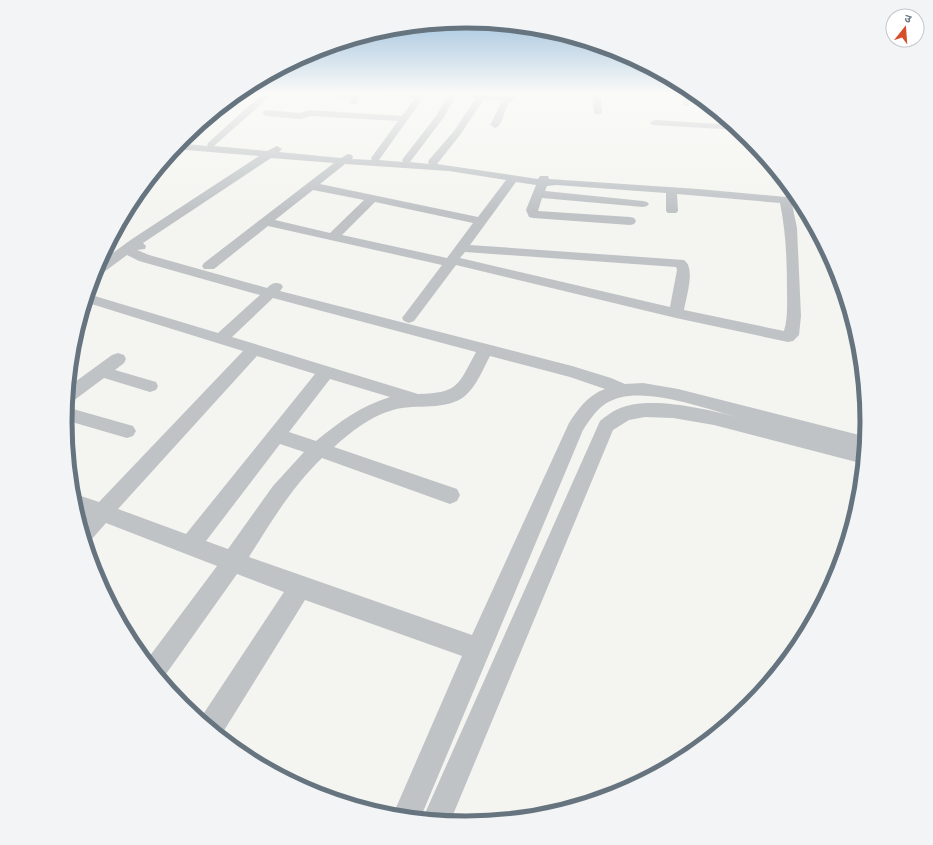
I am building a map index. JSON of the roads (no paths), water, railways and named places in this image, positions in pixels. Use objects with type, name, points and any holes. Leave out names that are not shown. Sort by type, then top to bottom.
[{"type":"street","points":[[212,144],[224,133]]},
{"type":"street","points":[[376,158],[394,133]]},
{"type":"street","points":[[407,160],[427,133]]},
{"type":"street","points":[[433,162],[457,133]]},
{"type":"street","points":[[188,144],[212,144],[346,159],[466,168]]},
{"type":"street","points":[[187,145],[278,152]]},
{"type":"street","points":[[130,248],[150,245],[154,240],[278,152]]},
{"type":"street","points":[[105,265],[130,248],[136,242],[278,152]]},
{"type":"street","points":[[209,266],[346,159],[376,158],[433,162],[556,182],[738,195],[751,198],[793,200]]},
{"type":"street","points":[[486,171],[513,178],[543,180]]},
{"type":"street","points":[[410,318],[513,178]]},
{"type":"street","points":[[543,180],[537,194],[532,212],[533,214],[630,221]]},
{"type":"street","points":[[312,186],[372,200],[481,221]]},
{"type":"street","points":[[671,190],[672,211]]},
{"type":"street","points":[[537,194],[643,204]]},
{"type":"street","points":[[334,236],[372,200]]},
{"type":"street","points":[[266,222],[781,336],[788,336],[791,335],[794,329],[791,227],[794,201]]},
{"type":"street","points":[[150,245],[153,249],[161,253],[209,266],[275,288],[486,349],[584,375],[623,390]]},
{"type":"street","points":[[130,248],[130,252],[144,258],[410,318],[589,364],[622,376],[649,389]]},
{"type":"street","points":[[462,248],[679,264],[682,265],[684,270],[676,313]]},
{"type":"street","points":[[220,340],[275,288]]},
{"type":"street","points":[[92,300],[416,399]]},
{"type":"street","points":[[157,667],[233,562],[281,491],[295,474],[320,449],[352,422],[364,414],[397,402],[416,399],[445,398],[462,391],[486,349]]},
{"type":"street","points":[[86,529],[253,350]]},
{"type":"street","points":[[73,393],[118,359]]},
{"type":"street","points":[[102,372],[150,386]]},
{"type":"street","points":[[190,545],[326,372]]},
{"type":"street","points":[[408,813],[478,648],[575,428],[590,407],[606,396],[623,390],[649,389],[678,395],[860,442]]},
{"type":"street","points":[[438,816],[606,426],[624,414],[645,410],[673,411],[714,418],[859,456]]},
{"type":"street","points":[[72,416],[127,431]]},
{"type":"street","points":[[277,435],[450,495]]},
{"type":"street","points":[[81,504],[300,588],[478,648]]},
{"type":"street","points":[[213,724],[300,588]]}]
